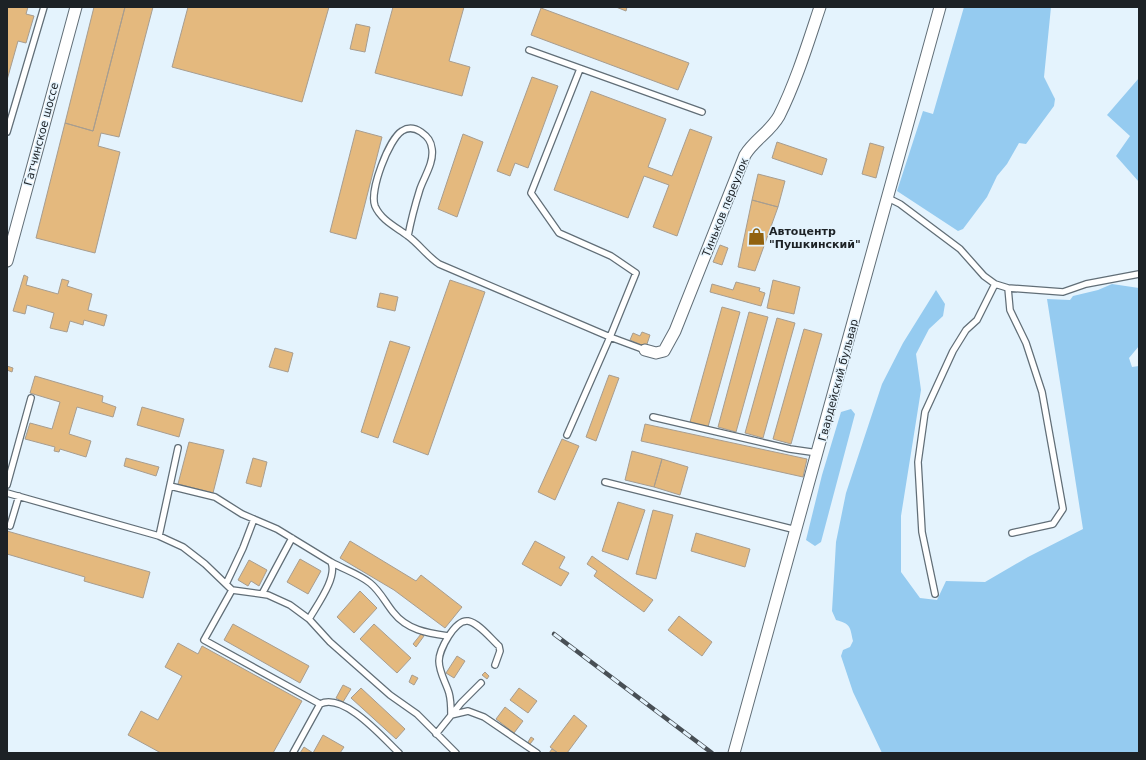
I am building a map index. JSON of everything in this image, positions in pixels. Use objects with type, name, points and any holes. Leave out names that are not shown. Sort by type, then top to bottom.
[{"type":"street","name":"Гатчинское шоссе","points":[[7,261],[76,7]]},
{"type":"street","name":"Тиньков переулок","points":[[645,350],[656,353],[664,351],[676,331],[745,155],[751,145],[767,131],[778,117],[807,48],[820,7]]},
{"type":"street","name":"Гвардейский бульвар","points":[[734,753],[940,7]]},
{"type":"lane","points":[[7,132],[44,7]]},
{"type":"lane","points":[[529,50],[702,112]]},
{"type":"lane","points":[[567,435],[636,273],[611,256],[559,233],[531,193],[580,69]]},
{"type":"lane","points":[[408,236],[420,188],[429,169],[433,150],[430,139],[418,130],[408,128],[401,131],[396,138],[380,170],[374,189],[374,205],[390,226],[408,236],[427,255],[439,264],[610,337],[645,350]]},
{"type":"lane","points":[[888,198],[900,204],[960,249],[984,276],[995,284],[1008,288],[1063,292],[1086,284],[1139,274]]},
{"type":"lane","points":[[935,594],[922,532],[918,462],[925,412],[952,351],[966,330],[977,320],[995,284]]},
{"type":"lane","points":[[1008,288],[1010,310],[1026,344],[1042,392],[1063,509],[1053,524],[1012,533]]},
{"type":"lane","points":[[7,485],[31,398]]},
{"type":"lane","points":[[653,417],[790,449],[818,452]]},
{"type":"lane","points":[[159,536],[178,448]]},
{"type":"lane","points":[[606,482],[796,530]]},
{"type":"lane","points":[[170,486],[215,497],[242,514],[277,529],[369,583],[380,593],[394,613],[411,627],[425,633],[448,636]]},
{"type":"lane","points":[[7,493],[159,536],[183,547],[205,564],[232,590],[262,594],[290,605],[309,619],[330,642],[390,694],[417,714],[456,753]]},
{"type":"lane","points":[[10,526],[19,496]]},
{"type":"lane","points":[[226,584],[243,548],[254,519]]},
{"type":"lane","points":[[262,594],[292,538]]},
{"type":"lane","points":[[309,619],[332,577],[334,568],[331,562]]},
{"type":"lane","points":[[232,590],[204,640],[320,704],[332,701],[354,711],[399,753]]},
{"type":"lane","points":[[451,715],[450,695],[439,662],[441,649],[448,636],[462,622],[468,621],[474,624],[499,646],[500,652],[495,665]]},
{"type":"lane","points":[[436,734],[451,715],[481,683]]},
{"type":"lane","points":[[293,753],[320,704]]},
{"type":"lane","points":[[451,715],[468,711],[484,717],[537,753]]},
{"type":"shaded area","points":[[964,7],[1051,7],[1044,77],[1055,99],[1054,106],[1026,144],[1019,143],[1007,164],[997,176],[987,197],[963,229],[958,231],[897,191],[923,111],[933,114]]},
{"type":"shaded area","points":[[1139,78],[1139,182],[1116,156],[1130,136],[1107,115]]},
{"type":"shaded area","points":[[1112,284],[1139,288],[1139,346],[1129,358],[1132,367],[1139,366],[1139,753],[882,753],[853,692],[841,656],[843,650],[850,647],[853,641],[850,629],[845,623],[836,620],[832,611],[836,542],[846,493],[882,384],[903,343],[936,290],[945,304],[943,316],[929,329],[916,354],[921,390],[901,516],[901,572],[920,598],[937,600],[946,581],[985,582],[1028,557],[1083,529],[1047,299],[1070,300],[1073,296],[1098,290]]},
{"type":"shaded area","points":[[851,409],[855,414],[821,542],[815,546],[806,540],[822,475],[841,412]]},
{"type":"building","points":[[7,7],[28,7],[26,14],[34,16],[26,43],[18,41],[7,80]]},
{"type":"building","points":[[94,7],[125,7],[93,131],[65,123]]},
{"type":"building","points":[[125,7],[153,7],[119,137],[101,133],[98,146],[120,152],[95,253],[36,238],[65,123],[93,131]]},
{"type":"building","points":[[188,7],[329,7],[302,102],[172,67]]},
{"type":"building","points":[[393,7],[464,7],[449,61],[470,67],[462,96],[375,73]]},
{"type":"building","points":[[616,7],[627,7],[626,11]]},
{"type":"building","points":[[541,8],[689,63],[678,90],[531,35]]},
{"type":"building","points":[[356,24],[370,27],[365,52],[350,49]]},
{"type":"building","points":[[532,77],[558,86],[528,168],[515,163],[510,176],[497,171]]},
{"type":"building","points":[[591,91],[666,119],[648,167],[672,176],[690,129],[712,137],[677,236],[653,227],[669,185],[644,176],[628,218],[554,190]]},
{"type":"building","points":[[356,130],[382,137],[356,239],[330,232]]},
{"type":"building","points":[[463,134],[483,142],[457,217],[438,209]]},
{"type":"building","points":[[777,142],[827,159],[822,175],[772,158]]},
{"type":"building","points":[[870,143],[884,147],[876,178],[862,174]]},
{"type":"building","points":[[758,174],[785,181],[778,207],[752,200]]},
{"type":"building","name":"Автоцентр \"Пушкинский\"","points":[[752,200],[778,207],[755,271],[738,267]]},
{"type":"building","points":[[720,245],[728,248],[722,265],[713,262]]},
{"type":"building","points":[[24,275],[28,277],[26,285],[58,294],[62,279],[69,281],[67,286],[92,294],[88,310],[107,315],[104,326],[84,320],[83,325],[70,321],[67,332],[50,328],[54,313],[27,305],[25,314],[13,311]]},
{"type":"building","points":[[450,280],[485,292],[428,455],[393,442]]},
{"type":"building","points":[[773,280],[800,287],[794,314],[767,308]]},
{"type":"building","points":[[736,282],[760,288],[759,291],[765,293],[761,306],[710,292],[712,284],[733,290]]},
{"type":"building","points":[[380,293],[398,297],[395,311],[377,307]]},
{"type":"building","points":[[722,307],[740,312],[708,427],[690,422]]},
{"type":"building","points":[[749,312],[768,317],[736,432],[718,427]]},
{"type":"building","points":[[777,318],[795,323],[763,438],[745,433]]},
{"type":"building","points":[[804,329],[822,334],[791,444],[773,439]]},
{"type":"building","points":[[642,332],[650,335],[646,347],[630,340],[633,333],[640,336]]},
{"type":"building","points":[[390,341],[410,347],[378,438],[361,432]]},
{"type":"building","points":[[275,348],[293,353],[288,372],[269,367]]},
{"type":"building","points":[[7,366],[13,368],[12,372],[7,370]]},
{"type":"building","points":[[609,375],[619,378],[596,441],[586,437]]},
{"type":"building","points":[[35,376],[103,396],[102,402],[116,407],[113,417],[77,407],[69,434],[91,441],[86,457],[60,449],[59,452],[54,451],[55,447],[25,439],[30,423],[52,429],[60,402],[30,393]]},
{"type":"building","points":[[142,407],[184,419],[179,437],[137,425]]},
{"type":"building","points":[[645,424],[807,459],[803,477],[641,441]]},
{"type":"building","points":[[562,439],[579,446],[555,500],[538,492]]},
{"type":"building","points":[[189,442],[224,450],[213,493],[178,484]]},
{"type":"building","points":[[632,451],[662,459],[654,487],[625,480]]},
{"type":"building","points":[[126,458],[159,467],[156,476],[124,466]]},
{"type":"building","points":[[253,458],[267,462],[261,487],[246,483]]},
{"type":"building","points":[[662,459],[688,467],[680,495],[654,487]]},
{"type":"building","points":[[618,502],[645,510],[628,560],[602,551]]},
{"type":"building","points":[[653,510],[673,515],[656,579],[636,574]]},
{"type":"building","points":[[7,531],[150,572],[143,598],[84,581],[85,577],[7,554]]},
{"type":"building","points":[[696,533],[750,549],[745,567],[691,551]]},
{"type":"building","points":[[350,541],[416,581],[421,575],[462,607],[445,628],[394,590],[340,558]]},
{"type":"building","points":[[535,541],[565,557],[559,568],[569,573],[561,586],[522,564]]},
{"type":"building","points":[[592,556],[653,600],[644,612],[594,576],[597,571],[587,564]]},
{"type":"building","points":[[300,559],[321,571],[308,594],[287,582]]},
{"type":"building","points":[[249,560],[267,570],[259,586],[251,581],[248,586],[238,580]]},
{"type":"building","points":[[360,591],[377,608],[354,633],[337,617]]},
{"type":"building","points":[[679,616],[712,642],[702,656],[668,630]]},
{"type":"building","points":[[233,624],[309,666],[300,683],[224,640]]},
{"type":"building","points":[[374,624],[411,658],[397,673],[360,639]]},
{"type":"building","points":[[421,634],[424,636],[416,647],[413,644]]},
{"type":"building","points":[[178,643],[198,654],[202,646],[302,701],[273,753],[161,753],[128,735],[141,711],[158,720],[182,676],[165,667]]},
{"type":"building","points":[[457,656],[465,661],[454,678],[446,673]]},
{"type":"building","points":[[485,672],[489,676],[487,679],[482,675]]},
{"type":"building","points":[[412,675],[418,678],[414,685],[409,682]]},
{"type":"building","points":[[343,685],[351,689],[343,702],[336,698]]},
{"type":"building","points":[[361,688],[405,729],[396,739],[351,698]]},
{"type":"building","points":[[519,688],[537,701],[528,713],[510,700]]},
{"type":"building","points":[[505,707],[523,721],[514,733],[496,719]]},
{"type":"building","points":[[574,715],[587,726],[567,753],[558,753],[550,747]]},
{"type":"building","points":[[323,735],[344,747],[340,753],[313,753]]},
{"type":"building","points":[[531,737],[534,739],[530,744],[528,742]]},
{"type":"building","points":[[304,747],[313,753],[300,753]]},
{"type":"building","points":[[552,749],[558,753],[549,753]]},
{"type":"railway","points":[[554,634],[712,753]]},
{"type":"place","name":"Автоцентр \"Пушкинский\"","points":[[756,237]]}]
